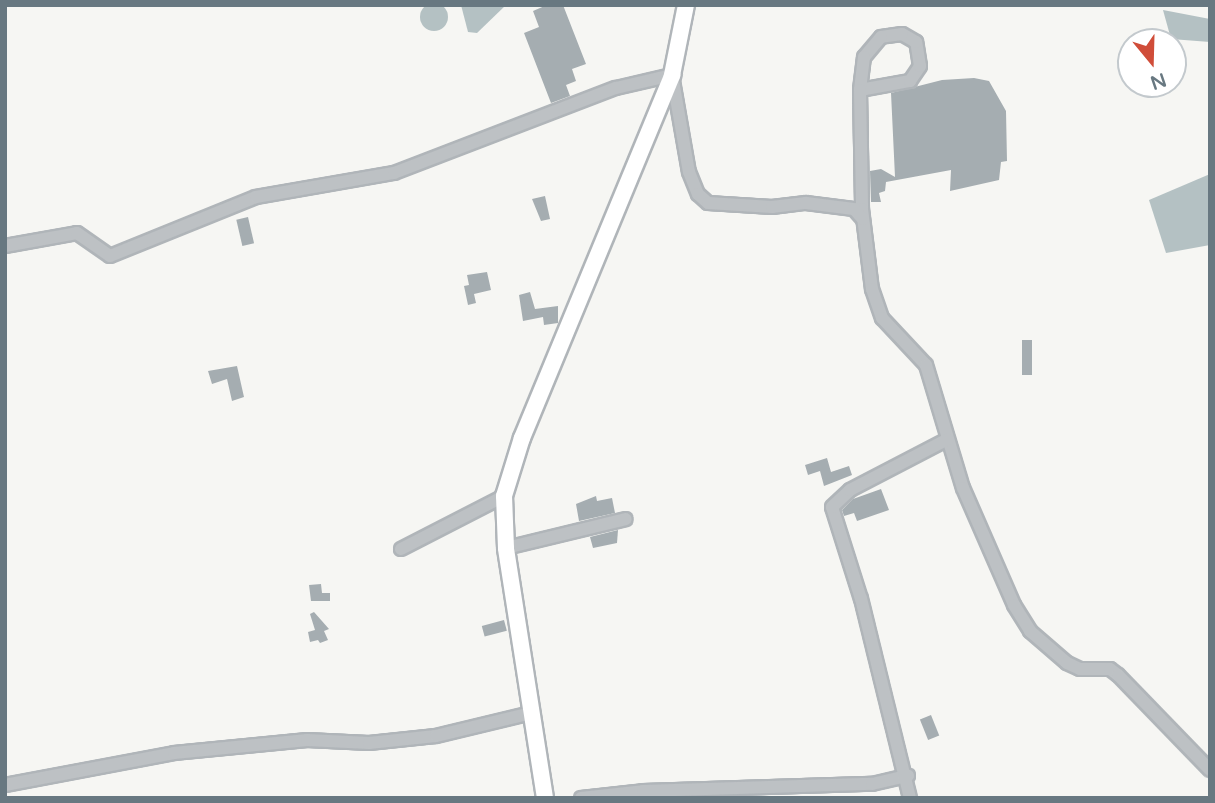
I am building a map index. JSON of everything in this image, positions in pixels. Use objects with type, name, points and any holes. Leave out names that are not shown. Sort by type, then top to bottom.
[{"type":"main road","points":[[545,798],[506,548],[505,496],[522,438],[672,75],[686,5]]},
{"type":"street","points":[[860,90],[910,81],[920,66],[916,42],[902,34],[881,37],[864,57],[860,90],[863,219],[872,289],[882,318],[926,365],[975,520],[1030,631],[1067,663],[1080,669],[1110,669],[1118,675],[1210,770]]},
{"type":"street","points":[[5,246],[77,233],[110,256],[256,197],[301,185],[333,185],[394,173],[616,88],[672,75],[689,172],[698,194],[708,203],[772,207],[806,203],[854,209],[863,219]]},
{"type":"street","points":[[910,798],[908,776],[832,507],[850,490],[948,439]]},
{"type":"street","points":[[401,549],[505,496]]},
{"type":"street","points":[[506,548],[625,519]]},
{"type":"street","points":[[5,785],[174,753],[307,740],[369,743],[436,736],[531,713]]},
{"type":"street","points":[[581,798],[643,791],[872,784],[908,776]]},
{"type":"shaded area","points":[[434,3],[444,7],[448,17],[444,27],[434,31],[424,27],[420,17],[424,7]]},
{"type":"shaded area","points":[[461,5],[506,5],[477,33],[468,32]]},
{"type":"shaded area","points":[[1163,10],[1210,19],[1210,42],[1187,40],[1187,28],[1168,28]]},
{"type":"shaded area","points":[[1210,174],[1210,245],[1166,253],[1149,200]]},
{"type":"building","points":[[547,5],[563,5],[586,64],[572,69],[576,81],[566,85],[570,96],[551,103],[524,33],[539,27],[533,11]]},
{"type":"building","points":[[974,78],[989,81],[1006,111],[1007,161],[1001,162],[999,180],[950,191],[951,170],[886,182],[885,191],[879,193],[881,202],[871,202],[870,171],[881,169],[895,177],[891,93],[942,80]]},
{"type":"building","points":[[545,196],[550,219],[541,221],[532,199]]},
{"type":"building","points":[[248,217],[254,243],[242,246],[236,220]]},
{"type":"building","points":[[487,272],[491,290],[474,294],[476,303],[468,305],[464,286],[469,285],[467,275]]},
{"type":"building","points":[[530,292],[535,309],[558,306],[558,323],[544,325],[543,317],[523,321],[519,295]]},
{"type":"building","points":[[1022,340],[1032,340],[1032,375],[1022,375]]},
{"type":"building","points":[[237,366],[244,397],[232,401],[227,379],[212,384],[208,371]]},
{"type":"building","points":[[827,458],[831,472],[849,466],[852,475],[824,486],[820,471],[808,475],[805,465]]},
{"type":"building","points":[[881,489],[889,510],[857,521],[854,513],[844,516],[842,510],[853,499]]},
{"type":"building","points":[[596,496],[597,501],[612,498],[615,513],[579,521],[576,504]]},
{"type":"building","points":[[618,530],[617,543],[593,548],[590,537]]},
{"type":"building","points":[[321,584],[322,593],[330,593],[330,601],[311,601],[309,585]]},
{"type":"building","points":[[314,612],[329,629],[324,631],[328,640],[320,643],[318,640],[310,642],[308,632],[315,630],[310,614]]},
{"type":"building","points":[[504,620],[507,631],[485,637],[482,626]]},
{"type":"building","points":[[931,715],[939,735],[928,740],[920,719]]}]
